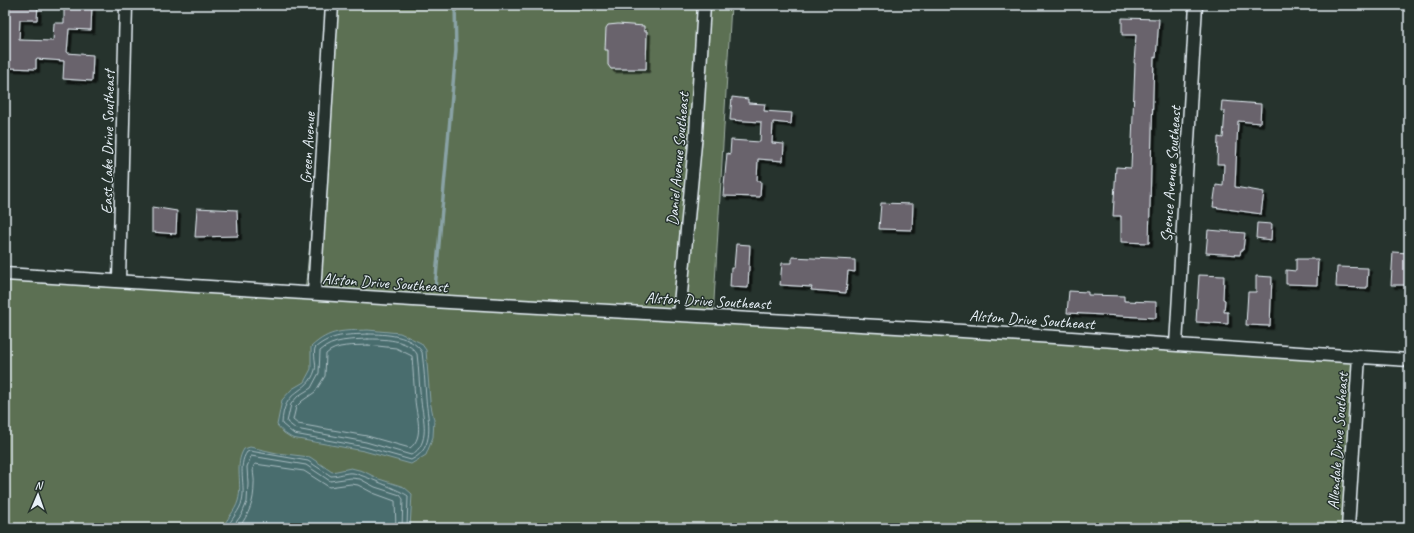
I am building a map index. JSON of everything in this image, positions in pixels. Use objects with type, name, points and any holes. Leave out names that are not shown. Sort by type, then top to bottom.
[{"type":"street","name":"East Lake Drive Southeast","points":[[120,280],[126,5]]},
{"type":"street","name":"Green Avenue","points":[[314,293],[332,5]]},
{"type":"street","name":"Daniel Avenue Southeast","points":[[679,315],[696,133],[704,5]]},
{"type":"street","name":"Spence Avenue Southeast","points":[[1176,345],[1196,5]]},
{"type":"street","name":"Alston Drive Southeast","points":[[5,274],[1409,360]]},
{"type":"street","name":"Allendale Drive Southeast","points":[[1348,528],[1359,356]]},
{"type":"green space","points":[[334,5],[731,5],[713,318],[305,292]]},
{"type":"green space","points":[[5,276],[1176,351],[1361,361],[1350,528],[5,528]]},
{"type":"water","points":[[368,330],[400,333],[421,343],[426,350],[430,401],[434,420],[433,437],[426,455],[411,464],[364,451],[292,438],[284,433],[277,425],[282,400],[292,389],[304,382],[311,369],[311,347],[318,341],[331,334],[344,331]]},
{"type":"water","points":[[250,447],[277,453],[310,457],[332,472],[351,468],[363,471],[379,479],[404,487],[412,494],[410,528],[222,528],[237,505],[240,488],[239,468],[241,455],[244,449]]},
{"type":"building","points":[[5,5],[38,5],[37,20],[20,20],[19,40],[53,41],[54,23],[64,23],[64,5],[92,5],[91,30],[69,29],[67,53],[93,55],[92,81],[63,79],[64,61],[36,59],[36,69],[8,68],[8,58],[5,57]]},
{"type":"building","points":[[1122,18],[1159,19],[1156,58],[1154,57],[1149,243],[1121,242],[1121,216],[1113,216],[1116,167],[1131,168],[1136,35],[1122,35]]},
{"type":"building","points":[[618,24],[644,26],[644,31],[647,31],[646,69],[611,69],[608,65],[608,50],[605,50],[606,28],[608,25]]},
{"type":"building","points":[[732,97],[748,99],[748,103],[765,104],[764,111],[792,113],[791,124],[773,122],[772,143],[784,144],[783,161],[758,159],[757,181],[761,181],[760,197],[723,196],[727,153],[730,154],[731,140],[760,142],[761,122],[730,120]]},
{"type":"building","points":[[1222,101],[1261,104],[1260,123],[1238,121],[1235,187],[1264,192],[1261,214],[1213,207],[1216,185],[1223,186],[1224,164],[1217,164],[1218,137],[1223,138],[1225,111],[1221,111]]},
{"type":"building","points":[[881,203],[913,204],[912,230],[879,229]]},
{"type":"building","points":[[152,207],[177,211],[176,234],[152,232]]},
{"type":"building","points":[[197,208],[237,210],[238,236],[195,237]]},
{"type":"building","points":[[1257,223],[1272,224],[1271,240],[1256,238]]},
{"type":"building","points":[[1208,230],[1245,233],[1243,250],[1241,250],[1240,255],[1206,253]]},
{"type":"building","points":[[736,244],[750,245],[748,288],[730,287],[731,268],[734,268]]},
{"type":"building","points":[[1393,252],[1409,253],[1409,285],[1391,285]]},
{"type":"building","points":[[792,257],[855,260],[855,272],[848,271],[846,293],[811,290],[812,287],[780,285],[782,263],[792,263]]},
{"type":"building","points":[[1296,259],[1318,259],[1317,285],[1286,284],[1286,270],[1296,271]]},
{"type":"building","points":[[1337,267],[1368,268],[1367,288],[1336,287]]},
{"type":"building","points":[[1199,275],[1224,276],[1224,312],[1228,312],[1228,324],[1196,322]]},
{"type":"building","points":[[1256,276],[1272,277],[1270,326],[1246,325],[1248,292],[1256,292]]},
{"type":"building","points":[[1069,291],[1088,292],[1088,295],[1124,296],[1124,301],[1156,302],[1156,318],[1067,313]]},
{"type":"waterway","points":[[435,289],[456,50],[455,5]]}]
